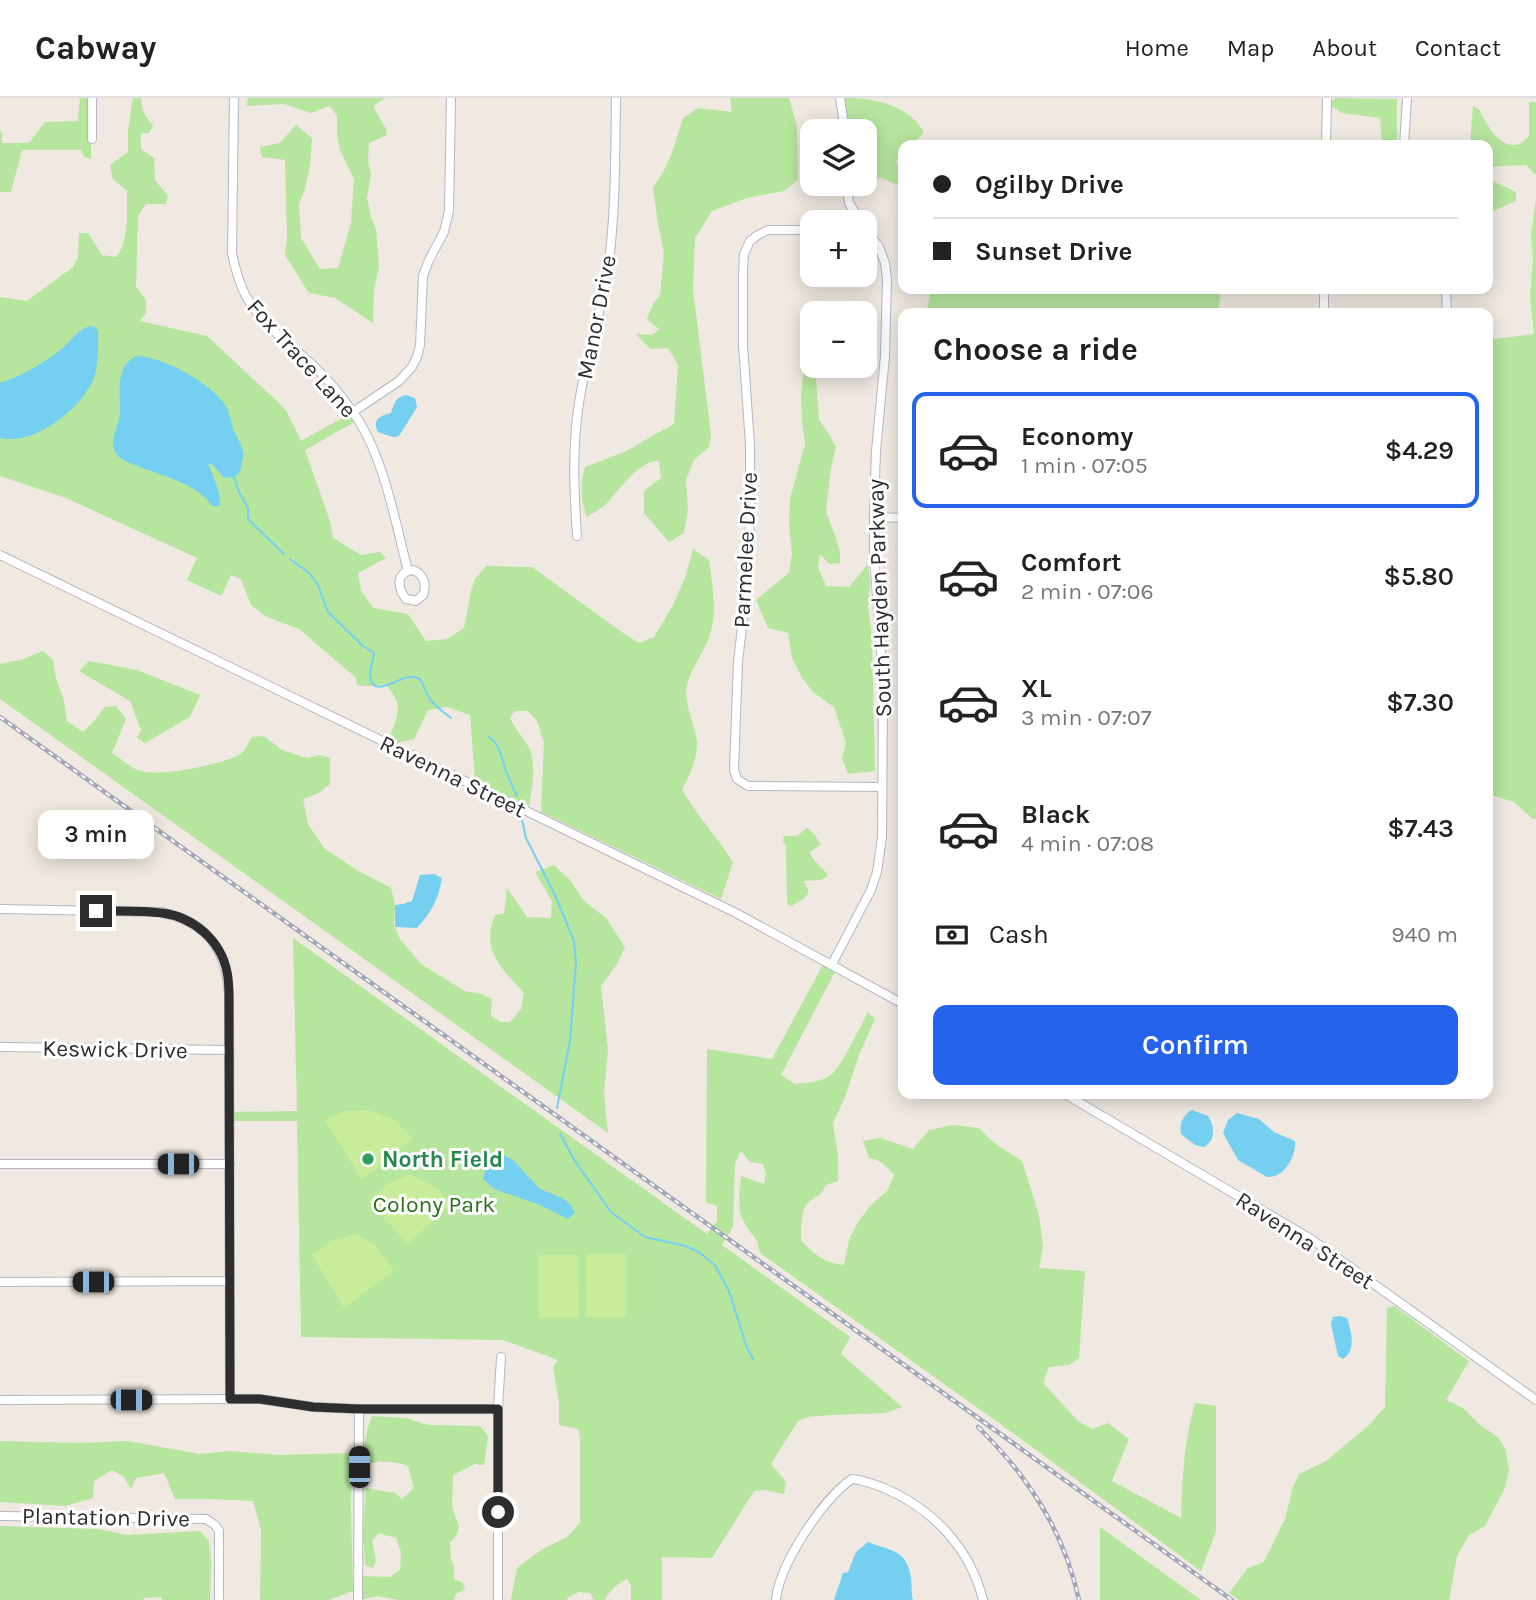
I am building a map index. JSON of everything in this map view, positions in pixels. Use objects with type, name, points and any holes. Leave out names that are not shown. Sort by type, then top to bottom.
[{"type":"street","points":[[92,98],[92,139]]},
{"type":"street","name":"Fox Trace Lane","points":[[234,98],[233,253],[236,272],[252,307],[272,330],[327,380],[353,412],[367,436],[382,473],[408,571]]},
{"type":"street","points":[[353,412],[399,381],[417,357],[420,345],[423,276],[444,232],[449,211],[451,98]]},
{"type":"street","name":"Manor Drive","points":[[577,536],[575,428],[608,265],[614,191],[616,98]]},
{"type":"street","points":[[840,98],[843,119]]},
{"type":"street","points":[[1326,140],[1327,98]]},
{"type":"street","points":[[1404,140],[1407,98]]},
{"type":"street","name":"Parmelee Drive","points":[[800,230],[768,230],[750,241],[744,254],[743,345],[750,445],[750,518],[747,583],[738,662],[734,770],[737,779],[748,786],[882,787]]},
{"type":"street","name":"South Hayden Parkway","points":[[832,964],[865,904],[877,872],[882,837],[883,704],[874,517],[875,469],[885,355],[887,279],[885,263],[877,244]]},
{"type":"street","points":[[874,517],[898,518]]},
{"type":"street","name":"Ravenna Street","points":[[0,555],[736,913],[898,1001]]},
{"type":"street","points":[[0,909],[161,912],[199,927],[214,943],[222,957],[227,971],[229,1000],[230,1399]]},
{"type":"street","name":"Keswick Drive","points":[[0,1047],[229,1050]]},
{"type":"street","name":"Ravenna Street","points":[[1073,1099],[1311,1239],[1536,1400]]},
{"type":"street","points":[[0,1164],[230,1164]]},
{"type":"street","points":[[0,1282],[230,1281]]},
{"type":"street","points":[[498,1600],[500,1357]]},
{"type":"street","points":[[0,1400],[260,1399],[313,1407],[359,1409],[498,1409]]},
{"type":"street","points":[[358,1600],[359,1409]]},
{"type":"street","points":[[776,1600],[781,1578],[794,1550],[839,1490],[852,1479],[894,1492],[916,1504],[935,1520],[952,1537],[966,1558],[983,1600]]},
{"type":"street","name":"Plantation Drive","points":[[0,1516],[198,1518],[212,1522],[219,1531],[219,1600]]},
{"type":"green space","points":[[80,98],[91,98],[91,159],[84,157],[81,150],[22,150],[11,192],[0,192],[0,131],[2,143],[29,143],[45,122],[78,121]]},
{"type":"green space","points":[[133,98],[141,98],[144,113],[153,125],[149,133],[141,133],[141,149],[154,158],[155,180],[168,196],[166,204],[146,204],[138,216],[136,287],[146,300],[146,313],[140,321],[207,336],[280,404],[287,412],[301,441],[353,412],[358,420],[305,450],[331,524],[333,538],[361,555],[380,552],[386,558],[358,573],[361,591],[374,608],[408,614],[426,641],[447,639],[464,628],[475,579],[486,566],[532,567],[639,643],[654,637],[672,607],[685,578],[693,549],[709,560],[713,622],[709,638],[687,685],[688,708],[697,750],[682,790],[733,862],[721,899],[541,812],[544,743],[537,721],[528,711],[515,711],[510,718],[527,744],[533,762],[529,806],[475,781],[470,715],[447,707],[428,710],[414,739],[397,743],[389,738],[397,716],[397,704],[385,684],[357,685],[356,678],[299,629],[267,617],[251,605],[241,579],[231,575],[221,596],[187,580],[197,558],[66,498],[0,476],[0,297],[27,301],[73,267],[78,257],[79,233],[88,233],[102,255],[116,257],[123,244],[126,226],[127,191],[113,179],[110,165],[128,152]]},
{"type":"green space","points":[[248,98],[385,98],[373,106],[387,135],[369,143],[368,161],[371,174],[367,198],[376,229],[379,267],[374,289],[373,323],[335,298],[309,293],[285,255],[285,160],[262,157],[260,147],[280,143],[296,125],[312,138],[310,165],[299,204],[301,238],[320,269],[338,268],[351,223],[354,179],[340,150],[337,116],[330,106],[311,113],[284,104],[247,106]]},
{"type":"green space","points":[[730,98],[789,98],[797,126],[798,180],[784,191],[747,198],[712,211],[695,238],[693,289],[711,435],[709,447],[694,460],[686,480],[688,509],[684,533],[669,542],[644,513],[644,491],[661,478],[659,461],[651,462],[636,471],[606,504],[587,517],[582,498],[582,480],[585,467],[624,452],[674,424],[678,365],[668,348],[650,349],[636,334],[652,335],[659,329],[647,319],[660,295],[664,252],[653,187],[668,163],[683,118],[698,108],[732,112]]},
{"type":"green space","points":[[845,98],[879,102],[900,109],[924,132],[917,140],[898,140],[898,159],[895,162],[898,165],[898,185],[879,177],[877,180],[877,119],[848,119]]},
{"type":"green space","points":[[1335,98],[1397,99],[1397,140],[1382,140],[1380,118],[1342,113],[1330,105]]},
{"type":"green space","points":[[1529,102],[1536,102],[1536,175],[1526,165],[1493,167],[1493,140],[1470,140],[1473,106],[1479,109],[1494,134],[1506,143],[1520,144],[1529,136]]},
{"type":"green space","points":[[1493,181],[1516,192],[1516,201],[1493,211]]},
{"type":"green space","points":[[1536,200],[1536,819],[1514,802],[1493,796],[1493,339],[1534,334],[1530,296],[1533,259],[1531,236]]},
{"type":"green space","points":[[1220,294],[1219,308],[927,308],[930,296]]},
{"type":"green space","points":[[803,378],[816,378],[819,420],[836,447],[826,512],[840,552],[840,563],[829,564],[820,554],[818,567],[826,586],[849,587],[868,564],[875,771],[848,774],[842,758],[846,743],[834,707],[814,693],[802,678],[792,658],[788,633],[768,628],[756,600],[789,573],[792,554],[790,499],[805,444],[801,397]]},
{"type":"green space","points":[[43,651],[53,660],[67,721],[83,732],[105,707],[116,706],[126,719],[112,753],[140,771],[175,771],[218,763],[241,754],[252,737],[264,736],[282,750],[307,758],[319,755],[330,758],[330,784],[319,793],[303,799],[308,824],[324,848],[355,869],[391,888],[395,905],[394,925],[400,939],[421,964],[465,991],[492,999],[491,1016],[501,1022],[510,1022],[521,1009],[524,993],[501,967],[492,949],[491,927],[495,915],[504,913],[507,888],[527,917],[551,918],[552,901],[535,872],[554,865],[570,880],[584,901],[606,918],[625,947],[601,986],[608,1050],[604,1095],[608,1133],[0,699],[0,664]]},
{"type":"green space","points":[[89,661],[137,670],[200,695],[190,717],[145,743],[137,738],[141,730],[130,701],[79,671]]},
{"type":"green space","points":[[807,828],[821,844],[810,852],[811,856],[828,876],[820,880],[803,881],[808,889],[807,895],[791,906],[787,904],[784,836],[797,836]]},
{"type":"green space","name":"Colony Park","points":[[293,938],[707,1234],[717,1221],[717,1206],[706,1202],[707,1049],[772,1059],[825,961],[837,968],[781,1075],[795,1084],[828,1077],[841,1062],[868,1012],[875,1019],[833,1123],[838,1156],[838,1181],[826,1185],[820,1194],[806,1205],[801,1240],[820,1257],[844,1265],[849,1240],[858,1222],[871,1205],[887,1191],[894,1175],[886,1166],[869,1158],[863,1141],[880,1138],[913,1149],[929,1130],[953,1125],[979,1128],[993,1142],[1022,1161],[1039,1215],[1043,1247],[1039,1268],[1085,1271],[1079,1358],[1069,1365],[1049,1367],[1043,1383],[1079,1422],[1093,1429],[1108,1423],[1129,1439],[1112,1481],[1181,1518],[1184,1460],[1195,1403],[1216,1406],[1216,1531],[1201,1571],[760,1253],[757,1241],[740,1213],[739,1194],[741,1176],[764,1184],[766,1173],[763,1164],[750,1162],[741,1151],[735,1163],[733,1227],[722,1245],[850,1337],[841,1354],[902,1407],[885,1413],[808,1417],[798,1421],[771,1464],[786,1482],[784,1494],[754,1491],[712,1558],[662,1557],[662,1600],[631,1600],[631,1586],[627,1579],[614,1588],[605,1600],[594,1600],[590,1593],[579,1592],[567,1600],[511,1600],[517,1568],[541,1550],[567,1537],[580,1523],[580,1436],[578,1429],[559,1425],[559,1403],[553,1367],[558,1360],[503,1340],[301,1337],[297,1121],[230,1121],[230,1112],[297,1111]]},
{"type":"green space","name":"North Field","points":[[368,1110],[391,1118],[413,1138],[362,1180],[325,1120],[346,1111]]},
{"type":"green space","points":[[411,1174],[436,1188],[451,1204],[408,1244],[369,1201],[387,1184]]},
{"type":"green space","points":[[355,1234],[374,1244],[394,1270],[344,1308],[312,1255],[330,1241]]},
{"type":"green space","points":[[586,1254],[626,1254],[626,1317],[586,1317]]},
{"type":"green space","points":[[539,1255],[578,1255],[579,1318],[539,1318]]},
{"type":"green space","points":[[1394,1306],[1469,1361],[1446,1400],[1463,1408],[1499,1438],[1506,1451],[1509,1471],[1504,1490],[1485,1526],[1469,1535],[1457,1556],[1449,1600],[1239,1600],[1229,1593],[1248,1568],[1264,1562],[1285,1519],[1299,1474],[1326,1461],[1369,1425],[1385,1407],[1387,1308]]},
{"type":"green space","points":[[372,1416],[406,1418],[428,1425],[480,1426],[488,1436],[484,1465],[475,1464],[453,1475],[452,1507],[459,1527],[450,1543],[451,1559],[454,1579],[463,1583],[465,1589],[456,1594],[454,1600],[398,1600],[376,1596],[361,1600],[362,1576],[390,1577],[400,1570],[401,1552],[396,1538],[379,1533],[372,1540],[376,1561],[373,1568],[365,1565],[363,1534],[366,1488],[395,1493],[402,1499],[414,1488],[408,1466],[388,1462],[368,1464],[364,1447]]},
{"type":"green space","points":[[0,1441],[128,1441],[200,1454],[229,1451],[279,1455],[352,1453],[353,1591],[328,1600],[260,1600],[261,1530],[253,1501],[175,1499],[164,1473],[136,1478],[131,1489],[123,1476],[112,1470],[94,1481],[93,1498],[65,1506],[0,1502]]},
{"type":"green space","points":[[0,1526],[98,1529],[127,1535],[200,1531],[209,1541],[210,1600],[162,1600],[161,1597],[143,1600],[0,1600]]},
{"type":"green space","points":[[1100,1527],[1201,1600],[1100,1600]]},
{"type":"water","points":[[90,326],[98,331],[98,356],[93,380],[78,403],[67,414],[41,431],[27,437],[0,438],[0,383],[42,363]]},
{"type":"water","points":[[136,356],[147,357],[185,372],[209,388],[227,408],[243,456],[240,472],[234,477],[224,478],[208,463],[219,492],[218,506],[212,506],[188,486],[127,462],[115,451],[113,441],[120,414],[122,374],[124,367]]},
{"type":"water","points":[[406,395],[415,398],[417,407],[399,436],[393,437],[378,432],[378,419],[391,413],[397,399]]},
{"type":"water","points":[[434,874],[442,878],[441,885],[434,905],[426,917],[417,928],[395,927],[395,905],[412,901],[420,875]]},
{"type":"water","points":[[1192,1110],[1208,1116],[1212,1124],[1211,1141],[1204,1147],[1195,1145],[1181,1134],[1182,1120]]},
{"type":"water","points":[[1237,1113],[1259,1119],[1274,1132],[1295,1141],[1291,1160],[1279,1174],[1267,1177],[1238,1160],[1223,1133],[1228,1120]]},
{"type":"water","points":[[499,1152],[513,1160],[540,1189],[570,1204],[575,1213],[568,1219],[540,1205],[494,1189],[483,1179],[486,1168]]},
{"type":"water","points":[[1333,1317],[1347,1318],[1352,1340],[1350,1351],[1343,1359],[1338,1356],[1331,1324]]},
{"type":"water","points":[[868,1542],[896,1552],[906,1561],[913,1600],[834,1600],[843,1573],[848,1572],[856,1552]]},
{"type":"waterway","points":[[234,477],[248,508],[248,518],[284,554]]},
{"type":"waterway","points":[[290,559],[309,573],[318,585],[328,612],[374,653],[370,673],[375,686],[380,687],[409,677],[420,679],[430,699],[451,718]]},
{"type":"waterway","points":[[489,737],[498,747],[517,796]]},
{"type":"waterway","points":[[522,820],[526,838],[555,895],[574,941],[576,962],[570,1041],[557,1108]]},
{"type":"waterway","points":[[560,1134],[575,1161],[611,1212],[645,1237],[686,1246],[715,1265],[729,1291],[753,1359]]},
{"type":"railway","points":[[0,717],[1232,1600]]},
{"type":"railway","points":[[978,1427],[1013,1465],[1042,1506],[1064,1551],[1079,1600]]},
{"type":"place","name":"North Field","points":[[368,1159]]},
{"type":"route","points":[[96,911],[161,912],[193,923],[214,943],[227,971],[230,1399],[260,1399],[313,1407],[359,1409],[498,1409],[498,1512]]}]
